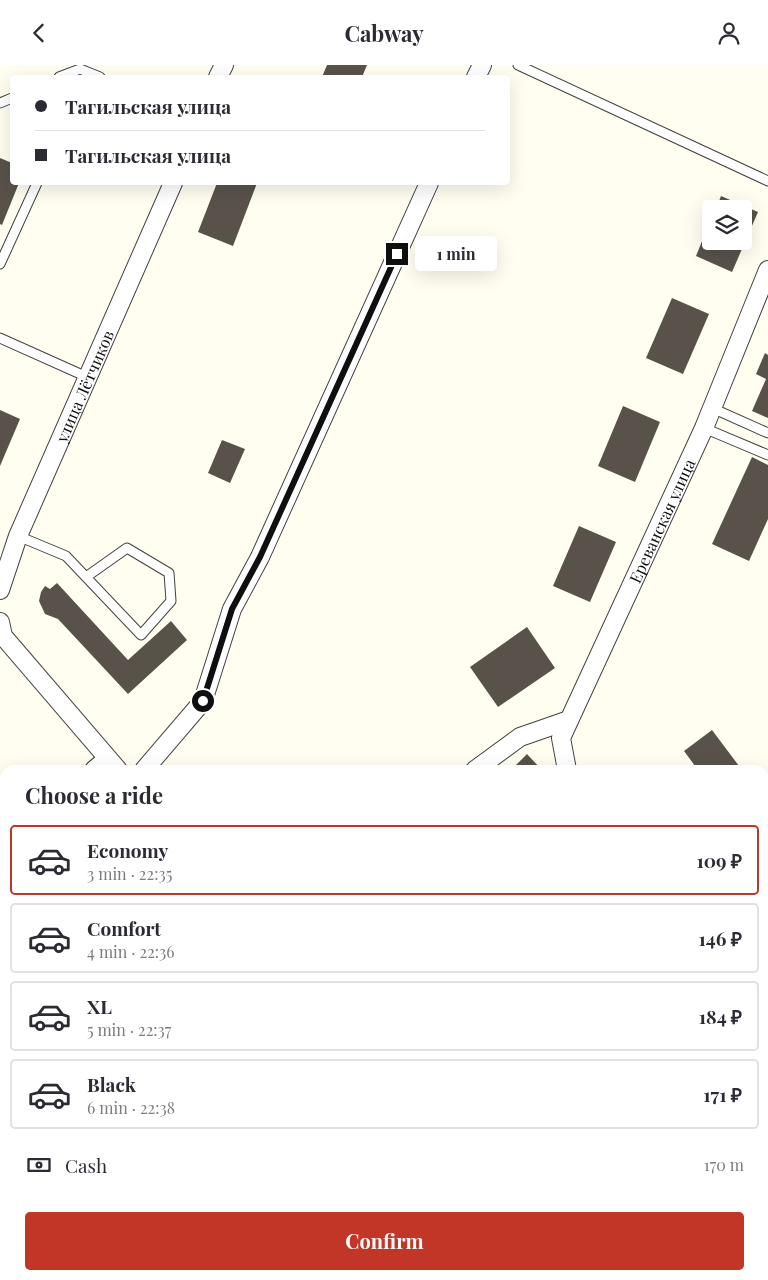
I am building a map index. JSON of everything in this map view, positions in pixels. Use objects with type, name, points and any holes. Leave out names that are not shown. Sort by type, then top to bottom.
[{"type":"street","name":"улица Лётчиков","points":[[0,590],[18,536],[171,185]]},
{"type":"street","points":[[148,765],[203,701],[232,609],[260,557],[428,185]]},
{"type":"street","name":"Ереванская улица","points":[[566,765],[561,739],[704,428],[768,270]]},
{"type":"street","points":[[0,621],[3,636],[105,765]]},
{"type":"street","points":[[482,765],[520,737],[569,720]]},
{"type":"lane","points":[[518,65],[768,181]]},
{"type":"lane","points":[[64,75],[80,69],[95,75]]},
{"type":"lane","points":[[0,264],[36,185]]},
{"type":"lane","points":[[0,338],[88,377]]},
{"type":"lane","points":[[712,407],[768,433]]},
{"type":"lane","points":[[704,428],[768,455]]},
{"type":"lane","points":[[18,536],[66,556],[141,635],[171,601],[169,573],[127,548],[86,577]]},
{"type":"building","points":[[327,65],[367,65],[363,75],[323,75]]},
{"type":"building","points":[[0,158],[10,162],[10,185],[18,185],[2,225],[0,224]]},
{"type":"building","points":[[216,185],[256,185],[233,246],[198,232]]},
{"type":"building","points":[[721,196],[730,200],[719,200]]},
{"type":"building","points":[[752,209],[758,212],[752,226]]},
{"type":"building","points":[[702,241],[702,250],[742,250],[732,272],[696,256]]},
{"type":"building","points":[[672,298],[709,314],[683,374],[646,358]]},
{"type":"building","points":[[765,353],[768,355],[768,418],[752,411],[766,379],[756,374]]},
{"type":"building","points":[[623,406],[660,422],[635,482],[598,466]]},
{"type":"building","points":[[0,410],[20,419],[0,466]]},
{"type":"building","points":[[222,440],[245,449],[230,483],[208,473]]},
{"type":"building","points":[[752,457],[768,465],[768,519],[749,561],[712,544]]},
{"type":"building","points":[[579,526],[616,542],[590,602],[553,586]]},
{"type":"building","points":[[57,583],[128,660],[171,621],[187,640],[128,694],[58,619],[45,614],[39,601],[41,592],[45,586],[50,589]]},
{"type":"building","points":[[527,627],[555,668],[498,707],[470,667]]},
{"type":"building","points":[[712,730],[738,765],[694,765],[684,751]]},
{"type":"building","points":[[527,754],[537,765],[516,765]]},
{"type":"route","points":[[203,701],[232,609],[260,557],[397,254]]}]
